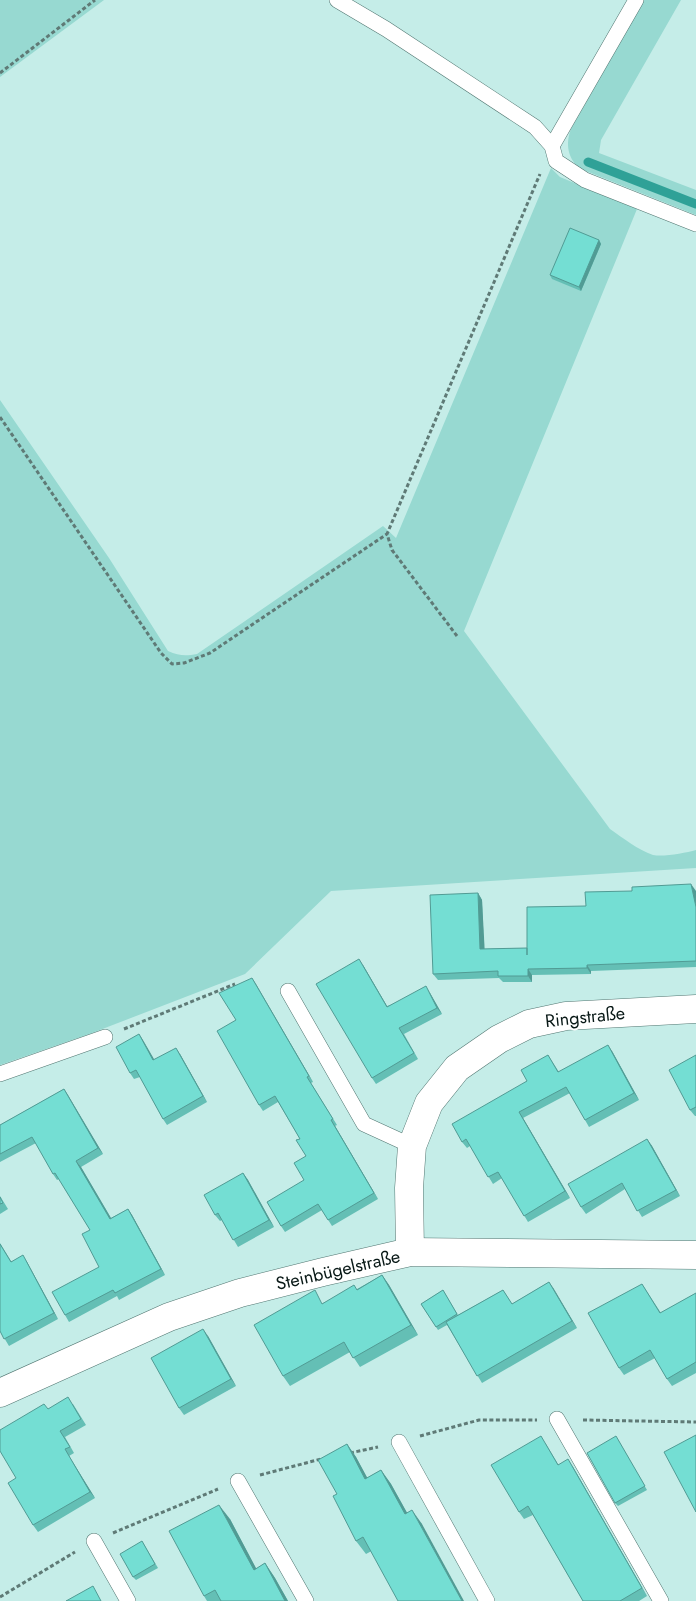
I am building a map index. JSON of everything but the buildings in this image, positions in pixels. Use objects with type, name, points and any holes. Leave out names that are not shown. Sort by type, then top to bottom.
[{"type":"street","name":"Ringstraße","points":[[410,1252],[409,1188],[412,1146],[429,1103],[457,1068],[499,1039],[529,1024],[566,1016],[696,1009]]},
{"type":"street","name":"Steinbügelstraße","points":[[0,1393],[169,1317],[240,1293],[410,1252],[696,1255]]},
{"type":"lane","points":[[337,0],[386,29],[535,127],[552,146],[556,161],[585,180],[696,224]]},
{"type":"lane","points":[[552,146],[636,0]]},
{"type":"lane","points":[[288,991],[364,1124],[412,1146]]},
{"type":"lane","points":[[0,1074],[105,1036]]},
{"type":"lane","points":[[557,1419],[661,1601]]},
{"type":"lane","points":[[399,1442],[487,1601]]},
{"type":"lane","points":[[238,1481],[306,1601]]},
{"type":"lane","points":[[94,1541],[128,1601]]},
{"type":"path","points":[[0,73],[95,0]]},
{"type":"path","points":[[0,418],[161,653],[172,664],[184,663],[210,653],[387,534],[552,146]]},
{"type":"path","points":[[387,534],[392,550],[457,636]]},
{"type":"path","points":[[105,1036],[235,984]]},
{"type":"path","points":[[343,1454],[399,1442],[478,1420],[557,1419],[696,1422]]},
{"type":"path","points":[[0,1597],[94,1541],[238,1481],[324,1458]]},
{"type":"shaded area","points":[[0,0],[104,0],[0,77]]},
{"type":"shaded area","points":[[644,0],[681,0],[601,140],[599,153],[696,190],[696,215],[581,169],[573,161],[569,151],[568,140],[571,129]]},
{"type":"shaded area","points":[[551,168],[560,177],[637,209],[464,631],[610,829],[636,847],[653,855],[669,855],[696,850],[696,868],[331,891],[245,974],[92,1033],[0,1065],[0,400],[109,558],[168,651],[182,655],[197,654],[383,526],[396,538]]},
{"type":"waterway","points":[[588,162],[696,204]]}]
